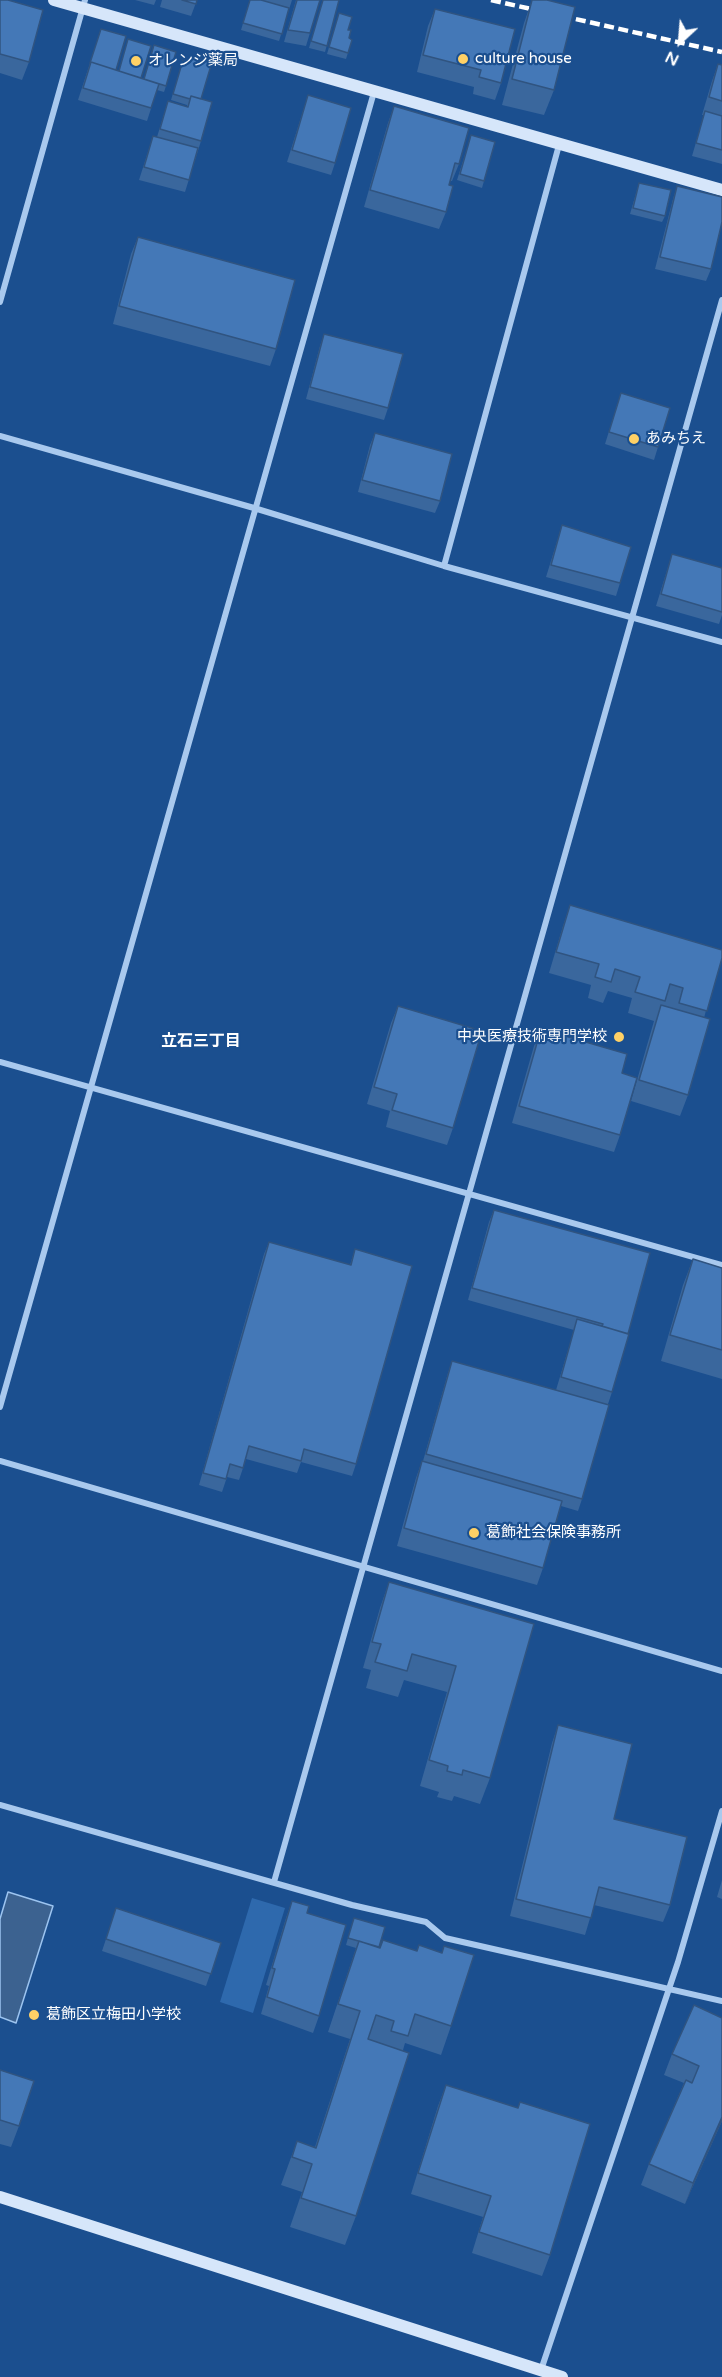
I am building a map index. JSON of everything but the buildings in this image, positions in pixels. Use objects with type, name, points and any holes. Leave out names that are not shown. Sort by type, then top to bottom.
[{"type":"street","points":[[54,0],[84,4],[374,92],[722,190]]},
{"type":"street","points":[[0,302],[84,4]]},
{"type":"street","points":[[0,1407],[93,1087],[254,508],[374,92]]},
{"type":"street","points":[[444,566],[560,145]]},
{"type":"street","points":[[274,1882],[722,300]]},
{"type":"street","points":[[0,436],[254,508],[444,566],[722,642]]},
{"type":"street","points":[[0,1062],[722,1265]]},
{"type":"street","points":[[0,1461],[722,1671]]},
{"type":"street","points":[[0,1805],[352,1905],[426,1922],[445,1938],[722,2001]]},
{"type":"street","points":[[541,2370],[669,1988],[722,1811]]},
{"type":"street","points":[[0,2197],[562,2377]]},
{"type":"shaded area","points":[[8,1892],[53,1906],[16,2023],[0,2017],[0,1919]]},
{"type":"shaded area","points":[[252,1898],[285,1908],[253,2013],[220,2002]]},
{"type":"railway","points":[[491,0],[722,52]]},
{"type":"place","name":"culture house","points":[[463,59]]},
{"type":"place","name":"オレンジ薬局","points":[[136,61]]},
{"type":"place","name":"あみちえ","points":[[634,439]]},
{"type":"place","name":"中央医療技術専門学校","points":[[619,1037]]},
{"type":"place","name":"葛飾社会保険事務所","points":[[474,1533]]},
{"type":"place","name":"葛飾区立梅田小学校","points":[[34,2015]]},
{"type":"district","name":"立石三丁目","points":[[201,1042]]}]
